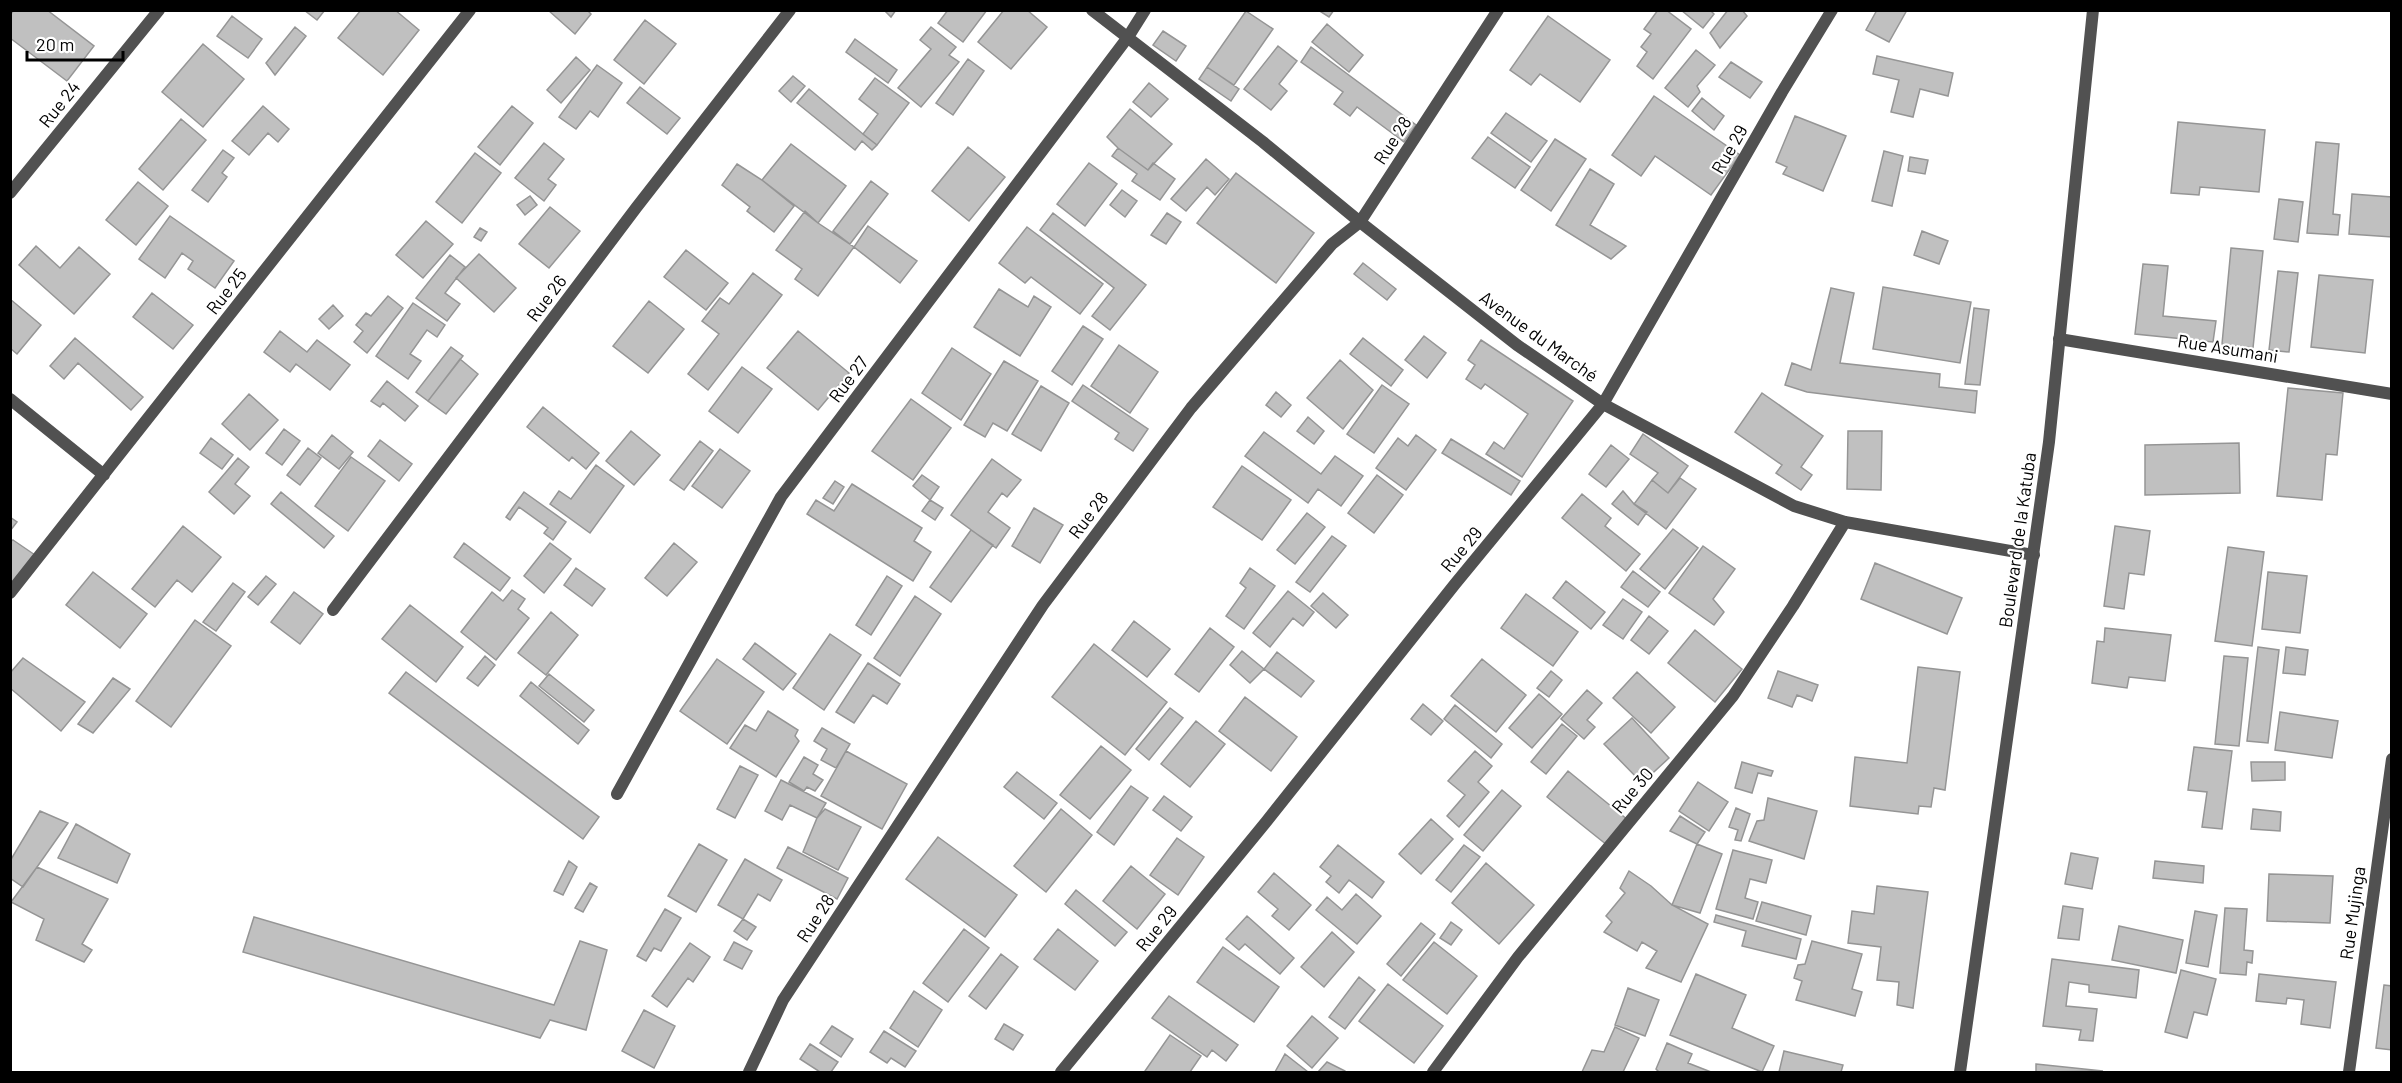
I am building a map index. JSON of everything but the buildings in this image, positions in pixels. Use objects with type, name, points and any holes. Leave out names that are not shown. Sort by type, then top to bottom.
[{"type":"street","name":"Rue 24","points":[[10,193],[159,10]]},
{"type":"street","name":"Rue 25","points":[[10,593],[470,10]]},
{"type":"street","name":"Rue 26","points":[[333,610],[629,218],[790,10]]},
{"type":"street","name":"Avenue du Marché","points":[[1092,10],[1263,142],[1360,222],[1517,345],[1603,404],[1794,506],[1845,522],[2034,555]]},
{"type":"street","name":"Rue 27","points":[[617,794],[781,497],[1128,37],[1145,10]]},
{"type":"street","name":"Rue 28","points":[[749,1072],[783,1000],[1042,605],[1191,408],[1332,244],[1360,222],[1498,10]]},
{"type":"street","name":"Rue 29","points":[[1061,1072],[1603,404],[1782,92],[1832,10]]},
{"type":"street","name":"Boulevard de la Katuba","points":[[1960,1072],[2049,442],[2093,10]]},
{"type":"street","name":"Rue Asumani","points":[[2059,339],[2391,394]]},
{"type":"street","points":[[10,399],[104,475]]},
{"type":"street","name":"Rue 30","points":[[1433,1072],[1518,957],[1733,696],[1845,522]]},
{"type":"street","name":"Rue Mujinga","points":[[2349,1072],[2391,759]]}]
